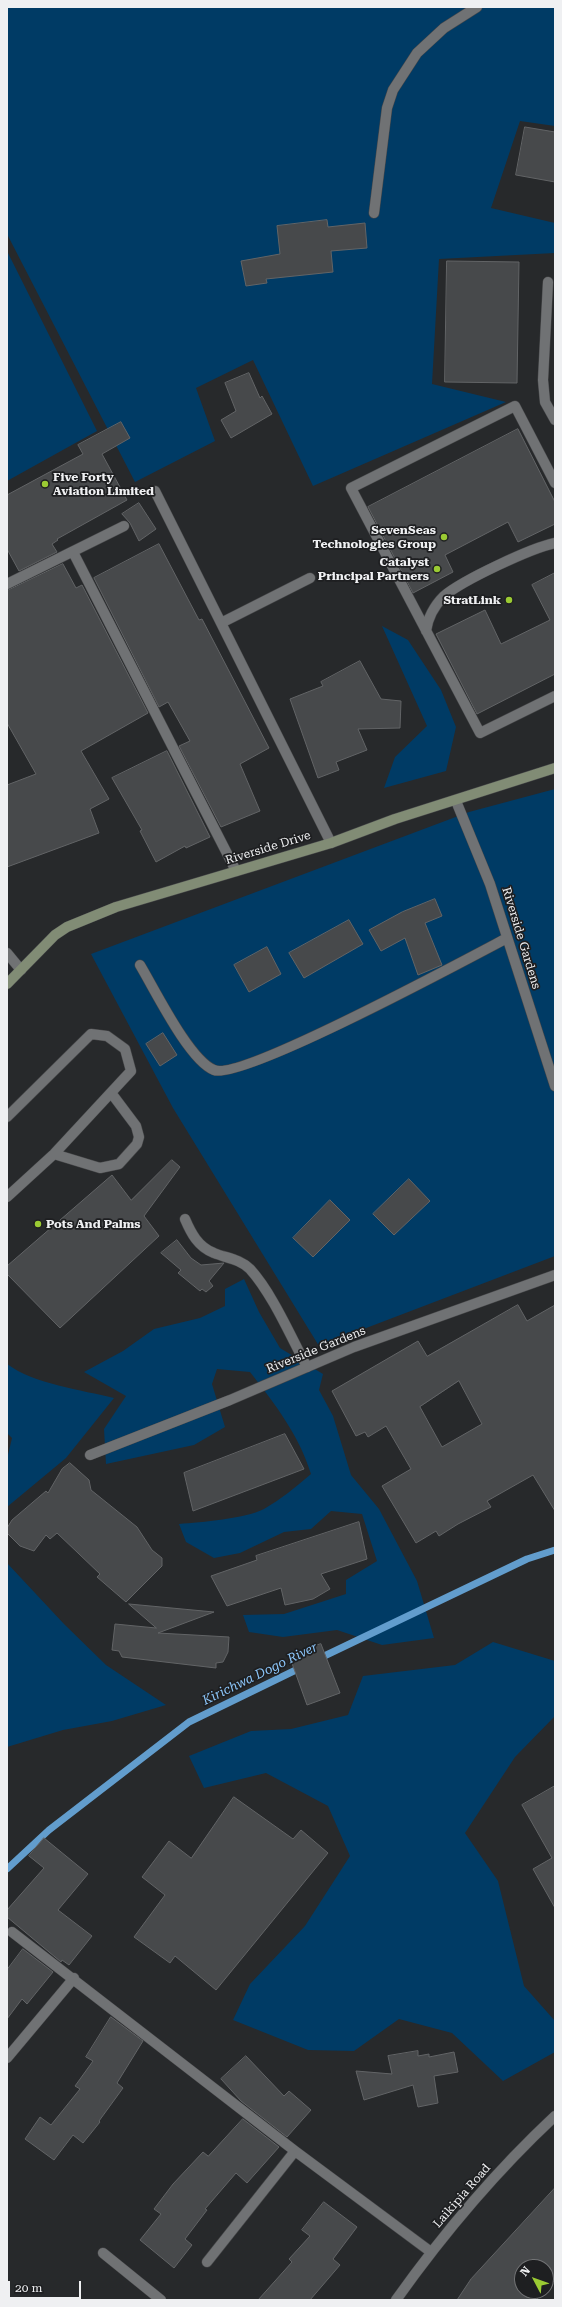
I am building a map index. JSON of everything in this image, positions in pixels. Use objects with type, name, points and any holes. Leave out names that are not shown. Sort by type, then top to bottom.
[{"type":"street","points":[[374,213],[387,108],[393,90],[417,53],[444,28],[477,7]]},
{"type":"street","points":[[548,282],[543,380],[545,402],[555,420]]},
{"type":"street","points":[[555,483],[515,406],[351,488],[480,733],[555,696]]},
{"type":"street","points":[[155,491],[331,842]]},
{"type":"street","points":[[7,584],[124,526]]},
{"type":"street","points":[[426,631],[428,618],[444,596],[494,568],[535,549],[555,542]]},
{"type":"street","points":[[73,552],[236,871]]},
{"type":"street","points":[[221,623],[310,578]]},
{"type":"street","name":"Riverside Drive","points":[[7,984],[55,936],[67,927],[116,907],[331,842],[395,819],[456,801],[555,768]]},
{"type":"street","name":"Riverside Gardens","points":[[456,801],[490,884],[555,1086]]},
{"type":"street","points":[[140,965],[191,1050],[210,1068],[221,1072],[238,1068],[308,1039],[507,938]]},
{"type":"street","points":[[7,953],[21,970]]},
{"type":"street","points":[[7,1117],[91,1034],[107,1036],[125,1049],[131,1071],[112,1094],[54,1154],[7,1197]]},
{"type":"street","points":[[54,1154],[100,1168],[119,1164],[137,1144],[138,1132],[136,1126],[112,1094]]},
{"type":"street","points":[[185,1219],[190,1232],[203,1246],[213,1253],[229,1257],[251,1270],[263,1287],[307,1366]]},
{"type":"street","name":"Riverside Gardens","points":[[90,1455],[230,1400],[354,1347],[555,1275]]},
{"type":"street","points":[[12,1932],[74,1978],[294,2151],[431,2252]]},
{"type":"street","points":[[7,2058],[74,1978]]},
{"type":"street","name":"Laikipia Road","points":[[396,2300],[431,2252],[474,2200],[532,2138],[555,2116]]},
{"type":"street","points":[[207,2262],[294,2151]]},
{"type":"street","points":[[103,2253],[161,2300]]},
{"type":"shaded area","points":[[7,7],[555,7],[555,126],[520,121],[491,208],[555,223],[555,253],[439,259],[432,384],[506,402],[313,486],[253,360],[196,388],[215,441],[135,482],[7,234]]},
{"type":"shaded area","points":[[7,251],[97,431],[7,481]]},
{"type":"shaded area","points":[[382,626],[408,640],[441,690],[456,727],[446,771],[384,788],[395,757],[427,726]]},
{"type":"shaded area","points":[[555,789],[555,1256],[319,1346],[173,1108],[91,954],[469,812]]},
{"type":"shaded area","points":[[244,1279],[259,1312],[280,1348],[323,1374],[319,1390],[333,1416],[351,1475],[379,1509],[417,1581],[434,1638],[382,1645],[337,1630],[283,1637],[249,1632],[243,1615],[284,1614],[346,1594],[346,1580],[377,1561],[362,1514],[331,1511],[311,1529],[284,1532],[240,1553],[214,1558],[186,1542],[179,1524],[223,1520],[264,1509],[311,1474],[293,1433],[277,1408],[250,1372],[217,1369],[212,1384],[225,1427],[194,1445],[106,1464],[104,1429],[126,1396],[84,1372],[123,1351],[154,1329],[200,1318],[225,1306],[225,1289]]},
{"type":"shaded area","points":[[7,1364],[31,1377],[59,1386],[114,1398],[66,1458],[7,1507],[7,1459],[12,1438],[7,1433]]},
{"type":"shaded area","points":[[7,1563],[64,1624],[106,1665],[166,1705],[112,1721],[63,1730],[7,1747]]},
{"type":"shaded area","points":[[493,1642],[555,1661],[555,1716],[515,1757],[465,1833],[498,1881],[524,1986],[555,2021],[555,2052],[503,2081],[452,2033],[399,2019],[354,2051],[308,2050],[233,2020],[250,1984],[305,1926],[350,1856],[328,1806],[266,1773],[204,1788],[189,1756],[251,1731],[291,1729],[348,1715],[363,1676],[455,1665]]},
{"type":"building","points":[[525,127],[555,132],[555,182],[516,175]]},
{"type":"building","points":[[327,220],[328,227],[365,223],[367,248],[331,251],[333,272],[266,279],[267,283],[246,286],[241,261],[280,254],[277,226]]},
{"type":"building","points":[[447,261],[519,262],[517,383],[445,382]]},
{"type":"building","points":[[249,373],[260,398],[262,396],[272,414],[231,438],[221,420],[236,411],[225,383]]},
{"type":"building","points":[[121,422],[130,438],[102,454],[127,500],[57,539],[58,540],[52,544],[57,552],[19,571],[7,549],[7,495],[83,454],[78,445]]},
{"type":"building","points":[[518,429],[555,502],[555,524],[518,542],[508,522],[445,555],[453,572],[413,593],[368,507]]},
{"type":"building","points":[[139,503],[156,529],[139,541],[130,523],[122,514]]},
{"type":"building","points":[[159,544],[199,620],[202,619],[269,748],[240,764],[260,811],[221,827],[179,746],[190,741],[168,702],[159,707],[94,578]]},
{"type":"building","points":[[63,564],[76,588],[82,585],[148,713],[81,751],[109,799],[90,809],[99,833],[7,867],[7,785],[36,774],[7,723],[7,591]]},
{"type":"building","points":[[555,573],[555,674],[477,714],[436,634],[485,610],[501,644],[550,620],[532,585]]},
{"type":"building","points":[[360,661],[381,699],[401,701],[400,728],[358,729],[367,750],[336,762],[339,770],[318,778],[290,699],[323,686],[321,682]]},
{"type":"building","points":[[167,751],[210,837],[186,848],[185,846],[156,862],[140,831],[142,830],[112,778]]},
{"type":"building","points":[[435,899],[442,916],[425,923],[442,965],[418,975],[405,938],[381,951],[369,930],[402,912]]},
{"type":"building","points":[[349,920],[363,944],[304,978],[289,953]]},
{"type":"building","points":[[267,947],[281,974],[249,992],[234,965]]},
{"type":"building","points":[[163,1033],[177,1055],[160,1066],[146,1044]]},
{"type":"building","points":[[172,1160],[180,1167],[144,1216],[159,1236],[60,1328],[7,1274],[7,1266],[112,1175],[131,1200]]},
{"type":"building","points":[[409,1179],[430,1201],[394,1235],[373,1214]]},
{"type":"building","points":[[330,1200],[350,1220],[313,1257],[293,1238]]},
{"type":"building","points":[[177,1240],[191,1258],[201,1265],[224,1263],[209,1281],[213,1286],[206,1292],[202,1289],[200,1291],[178,1273],[181,1270],[161,1253]]},
{"type":"building","points":[[518,1305],[527,1321],[555,1305],[555,1511],[533,1475],[487,1501],[491,1507],[458,1524],[439,1536],[436,1531],[416,1543],[382,1486],[411,1469],[386,1426],[368,1437],[365,1432],[356,1436],[332,1391],[418,1341],[427,1356]],"holes":[[[459,1381],[482,1424],[442,1447],[420,1407]]]},
{"type":"building","points":[[285,1434],[304,1469],[193,1511],[184,1473]]},
{"type":"building","points":[[70,1463],[89,1480],[91,1490],[137,1527],[152,1550],[162,1558],[162,1566],[126,1602],[97,1577],[100,1574],[57,1533],[50,1539],[46,1535],[34,1551],[20,1546],[7,1533],[7,1528],[12,1520],[46,1491],[48,1493],[62,1469]]},
{"type":"building","points":[[359,1522],[367,1559],[321,1574],[330,1589],[313,1599],[285,1605],[281,1588],[227,1606],[211,1576],[257,1560],[256,1556]]},
{"type":"building","points":[[129,1604],[214,1612],[158,1633],[229,1637],[228,1652],[223,1662],[216,1663],[216,1668],[122,1657],[119,1651],[112,1650],[115,1624],[156,1628]]},
{"type":"building","points":[[321,1644],[340,1693],[307,1705],[289,1655]]},
{"type":"building","points":[[555,1786],[555,1908],[533,1869],[552,1858],[522,1805]]},
{"type":"building","points":[[234,1797],[293,1839],[301,1830],[328,1853],[216,1990],[175,1956],[170,1963],[134,1937],[165,1895],[142,1877],[169,1841],[191,1858]]},
{"type":"building","points":[[44,1838],[88,1874],[58,1910],[92,1936],[69,1965],[62,1960],[61,1962],[7,1917],[7,1910],[44,1868],[29,1856]]},
{"type":"building","points":[[23,1949],[53,1972],[27,2004],[22,1999],[7,2019],[7,1970]]},
{"type":"building","points":[[111,2017],[143,2041],[117,2083],[123,2088],[99,2121],[100,2122],[83,2143],[73,2135],[54,2160],[25,2139],[40,2117],[51,2125],[80,2089],[75,2086],[93,2061],[86,2057]]},
{"type":"building","points":[[418,2051],[418,2056],[429,2054],[429,2057],[454,2052],[458,2072],[434,2076],[438,2103],[418,2107],[413,2085],[364,2100],[356,2071],[392,2074],[388,2056]]},
{"type":"building","points":[[246,2056],[284,2096],[289,2091],[311,2110],[287,2137],[241,2101],[221,2079]]},
{"type":"building","points":[[243,2119],[279,2147],[247,2183],[236,2173],[205,2209],[207,2210],[185,2239],[192,2245],[174,2268],[140,2240],[161,2214],[154,2209],[173,2184],[203,2152],[208,2156]]},
{"type":"building","points":[[555,2188],[555,2280],[554,2281],[554,2259],[514,2259],[514,2299],[537,2299],[536,2300],[457,2300],[471,2279]]},
{"type":"building","points":[[324,2202],[357,2227],[333,2259],[340,2265],[310,2300],[258,2300],[292,2262],[289,2259],[310,2236],[302,2230]]},
{"type":"waterway","name":"Kirichwa Dogo River","points":[[318,1659],[527,1559],[555,1550]]},
{"type":"waterway","name":"Kirichwa Dogo River","points":[[7,1869],[49,1830],[189,1722],[302,1667]]},
{"type":"place","name":"Five Forty Aviation Limited","points":[[45,484]]},
{"type":"place","name":"SevenSeas Technologies Group","points":[[444,537]]},
{"type":"place","name":"Catalyst Principal Partners","points":[[437,569]]},
{"type":"place","name":"StratLink","points":[[509,600]]},
{"type":"place","name":"Pots And Palms","points":[[38,1224]]}]
